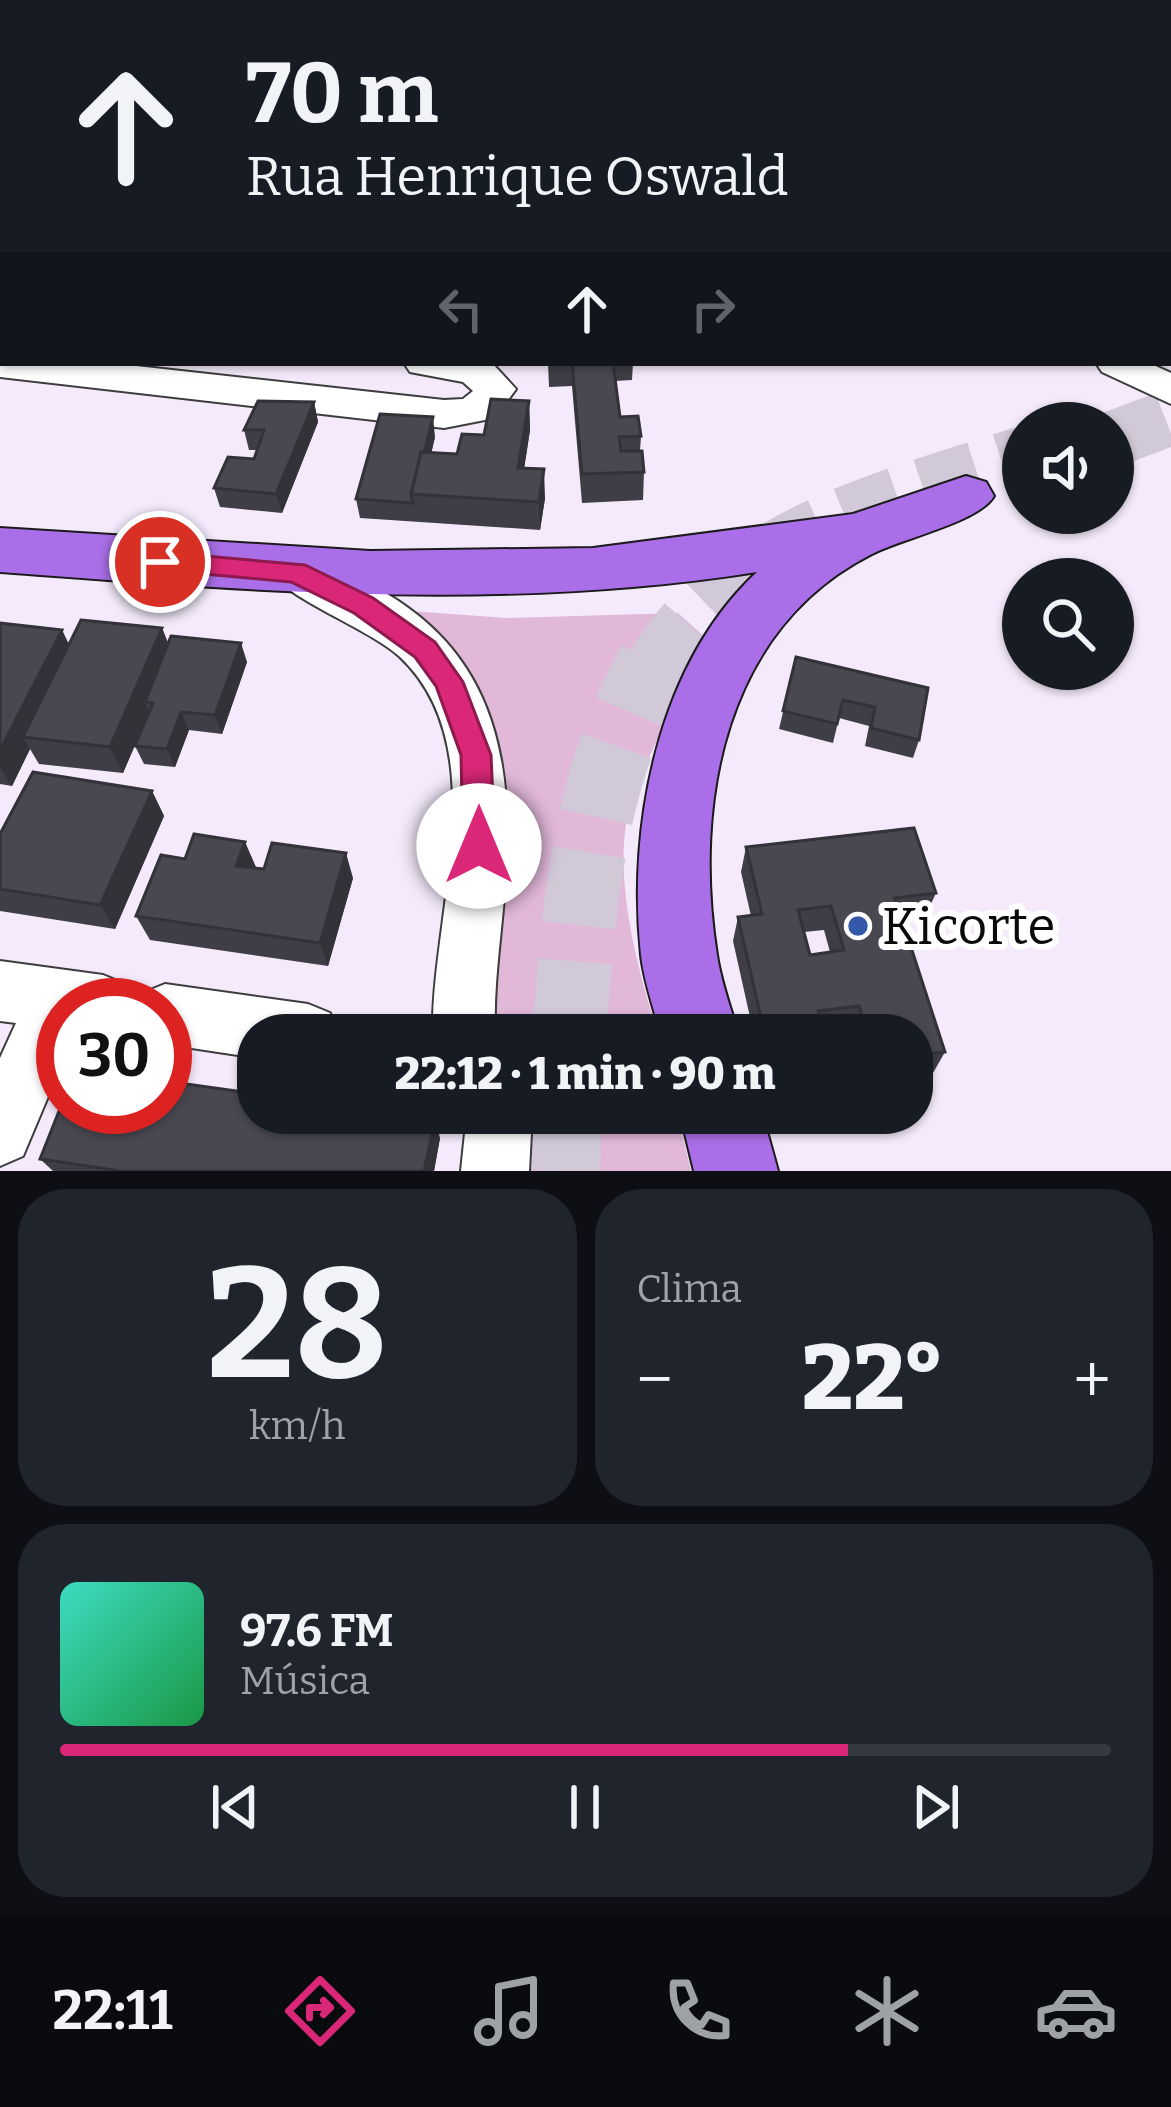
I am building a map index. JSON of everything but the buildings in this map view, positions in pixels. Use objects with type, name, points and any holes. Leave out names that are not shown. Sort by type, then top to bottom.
[{"type":"main road","points":[[694,1014],[679,955],[675,860],[682,783],[726,654],[768,596],[791,575],[864,533],[966,496]]},
{"type":"main road","points":[[0,550],[295,572],[589,570],[738,555],[864,533]]},
{"type":"main road","points":[[726,1134],[736,1171]]},
{"type":"street","points":[[18,366],[444,414],[470,414],[490,401],[494,389],[476,371],[444,366]]},
{"type":"street","points":[[1122,366],[1171,390]]},
{"type":"street","points":[[295,572],[363,606],[425,650],[464,714],[476,755],[481,814],[463,1014]]},
{"type":"street","points":[[192,1018],[237,1025]]},
{"type":"street","points":[[0,1133],[36,1043]]},
{"type":"street","points":[[496,1171],[498,1134]]},
{"type":"shaded area","points":[[383,609],[506,618],[678,613],[707,639],[646,765],[625,833],[625,891],[653,1014],[488,1014],[485,764]]},
{"type":"shaded area","points":[[513,1134],[682,1134],[691,1171],[516,1171]]},
{"type":"tunnel","points":[[1134,431],[1171,417]]},
{"type":"tunnel","points":[[653,667],[686,621],[768,553],[866,506],[1002,461]]},
{"type":"tunnel","points":[[571,1014],[583,891],[601,797],[614,751],[654,664]]},
{"type":"tunnel","points":[[563,1171],[564,1134]]},
{"type":"place","name":"Kicorte","points":[[858,926]]},
{"type":"route","points":[[160,562],[295,572],[363,606],[425,650],[464,714],[476,755],[479,846]]}]
